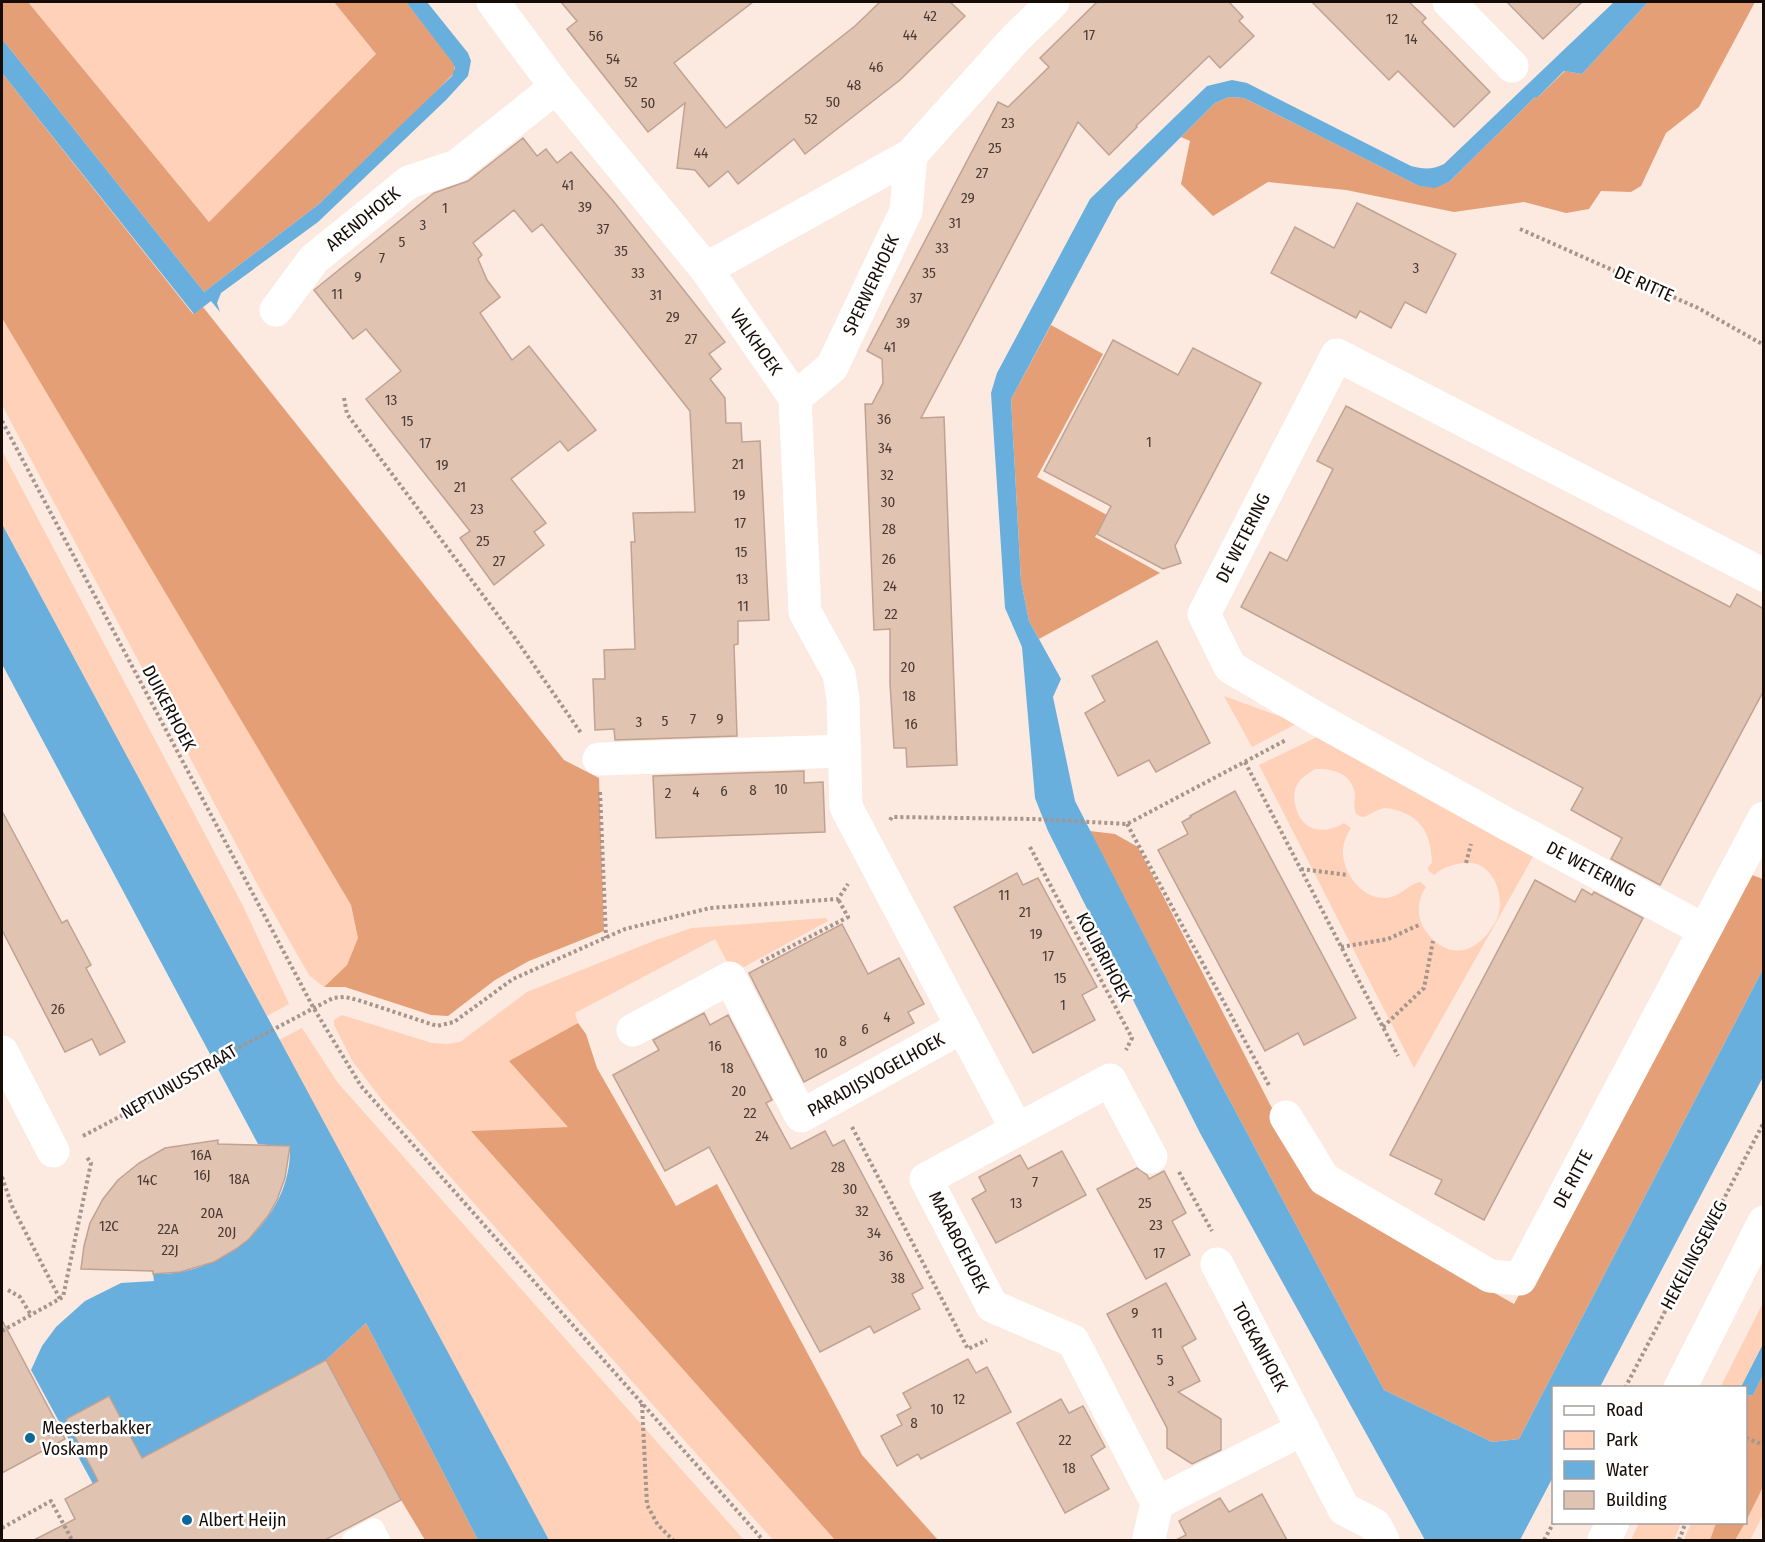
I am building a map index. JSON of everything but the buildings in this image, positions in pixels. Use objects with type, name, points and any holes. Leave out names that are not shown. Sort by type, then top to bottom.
[{"type":"street","name":"VALKHOEK","points":[[493,2],[556,87],[706,269],[795,398]]},
{"type":"street","points":[[706,269],[911,155],[1014,40],[1053,2]]},
{"type":"street","points":[[1449,2],[1512,66]]},
{"type":"street","name":"ARENDHOEK","points":[[276,310],[314,259],[409,182],[457,166],[556,87]]},
{"type":"street","name":"SPERWERHOEK","points":[[795,398],[832,368],[906,211],[911,155]]},
{"type":"street","name":"DE WETERING","points":[[1704,930],[1503,822],[1321,721],[1230,667],[1204,614],[1337,355],[1764,575]]},
{"type":"street","points":[[795,398],[805,612],[839,674],[843,699],[846,807],[868,853],[1017,1131],[1110,1080],[1151,1157]]},
{"type":"street","points":[[599,759],[844,751]]},
{"type":"street","name":"DE RITTE","points":[[1286,1117],[1324,1179],[1490,1276],[1520,1279],[1764,818]]},
{"type":"street","points":[[633,1030],[730,978]]},
{"type":"street","name":"PARADIJSVOGELHOEK","points":[[730,978],[801,1116],[962,1027]]},
{"type":"street","points":[[2,1052],[65,1145]]},
{"type":"street","name":"MARABOEHOEK","points":[[1017,1131],[926,1179],[992,1306],[1073,1341],[1157,1503]]},
{"type":"street","points":[[1681,1386],[1764,1222]]},
{"type":"street","name":"TOEKANHOEK","points":[[1216,1264],[1344,1509],[1375,1525],[1383,1540]]},
{"type":"street","points":[[1150,1540],[1157,1503],[1303,1429]]},
{"type":"street","points":[[1604,1540],[1612,1524]]},
{"type":"lane","points":[[352,1540],[374,1528],[381,1540]]},
{"type":"path","name":"DE RITTE","points":[[1520,229],[1698,308],[1764,345]]},
{"type":"path","points":[[344,398],[347,414],[515,638],[599,759],[606,938]]},
{"type":"path","name":"DUIKERHOEK","points":[[2,421],[313,1007],[361,1086],[764,1540]]},
{"type":"path","points":[[838,899],[892,817],[1034,819],[1127,824],[1245,762],[1398,1056]]},
{"type":"path","points":[[1127,824],[1286,1117]]},
{"type":"path","name":"KOLIBRIHOEK","points":[[1030,847],[1132,1038],[1110,1080]]},
{"type":"path","points":[[1301,869],[1348,875]]},
{"type":"path","points":[[313,1007],[333,998],[345,997],[437,1026],[445,1025],[454,1023],[513,980],[625,929],[710,908],[838,899]]},
{"type":"path","points":[[730,978],[848,917],[838,899]]},
{"type":"path","points":[[1341,947],[1388,939],[1420,924]]},
{"type":"path","points":[[1383,1027],[1424,988],[1433,941]]},
{"type":"path","name":"NEPTUNUSSTRAAT","points":[[65,1145],[195,1077],[208,1064],[313,1007]]},
{"type":"path","name":"HEKELINGSEWEG","points":[[1626,1386],[1764,1122]]},
{"type":"path","points":[[2,1331],[63,1298],[90,1163],[65,1145]]},
{"type":"path","points":[[1151,1157],[1175,1164],[1216,1240],[1216,1264]]},
{"type":"path","points":[[2,1177],[12,1206],[60,1299]]},
{"type":"path","points":[[8,1290],[20,1297],[31,1316]]},
{"type":"path","points":[[642,1403],[647,1504],[658,1525],[673,1540]]},
{"type":"path","points":[[1747,1438],[1764,1445]]},
{"type":"path","points":[[2,1528],[51,1501],[72,1540]]},
{"type":"path","points":[[1544,1540],[1553,1524]]},
{"type":"path","points":[[1679,1540],[1685,1524]]},
{"type":"green space","points":[[28,2],[334,2],[376,54],[209,222]]},
{"type":"green space","points":[[2,318],[351,905],[358,938],[347,965],[324,987],[309,975],[261,891],[2,405]]},
{"type":"green space","points":[[2,451],[243,906],[289,1004],[267,1016],[2,524]]},
{"type":"green space","points":[[1224,696],[1298,723],[1252,747]]},
{"type":"green space","points":[[1319,736],[1534,855],[1414,1068],[1259,765]],"holes":[[[1315,769],[1341,773],[1350,782],[1355,795],[1356,814],[1362,817],[1384,808],[1414,818],[1427,834],[1432,863],[1428,870],[1434,875],[1460,863],[1477,864],[1489,873],[1497,886],[1500,909],[1496,922],[1481,940],[1465,950],[1456,951],[1432,939],[1420,920],[1419,903],[1426,887],[1420,882],[1386,898],[1370,895],[1357,885],[1347,871],[1343,855],[1345,841],[1351,828],[1344,823],[1329,829],[1315,829],[1303,822],[1296,808],[1294,794],[1298,782]]]},
{"type":"green space","points":[[826,918],[828,921],[733,973],[715,939],[575,1013],[578,1023],[509,1061],[569,1127],[472,1131],[835,1540],[773,1540],[383,1101],[353,1062],[334,1025],[334,1020],[342,1015],[432,1043],[460,1042],[527,992],[656,940],[692,928]]},
{"type":"green space","points":[[302,1028],[338,1083],[744,1540],[549,1540],[279,1040]]},
{"type":"green space","points":[[1763,1303],[1763,1344],[1742,1386],[1721,1386]]},
{"type":"green space","points":[[1763,1487],[1763,1515],[1750,1540],[1735,1540],[1743,1524],[1747,1524],[1747,1517]]},
{"type":"green space","points":[[1638,1524],[1681,1524],[1674,1540],[1631,1540]]},
{"type":"green space","points":[[1691,1524],[1716,1524],[1710,1540],[1684,1540]]},
{"type":"shaded area","points":[[2,2],[28,2],[209,222],[376,54],[334,2],[406,2],[454,63],[455,72],[319,204],[204,292],[2,39]]},
{"type":"shaded area","points":[[1648,2],[1755,2],[1699,107],[1666,133],[1641,186],[1631,192],[1601,191],[1589,209],[1566,213],[1524,202],[1454,212],[1346,190],[1268,182],[1213,216],[1181,184],[1190,141],[1181,137],[1215,103],[1229,97],[1244,98],[1419,186],[1435,187],[1449,182],[1535,97],[1538,97],[1565,71],[1582,74]]},
{"type":"shaded area","points":[[2,73],[193,314],[203,307],[564,760],[599,778],[604,931],[529,961],[495,980],[448,1016],[431,1015],[345,987],[324,987],[347,965],[358,938],[351,905],[2,318]]},
{"type":"shaded area","points":[[1051,325],[1103,354],[1037,477],[1107,515],[1095,537],[1160,573],[1039,639],[1029,621],[1021,581],[1011,399]]},
{"type":"shaded area","points":[[1090,831],[1115,834],[1138,847],[1314,1190],[1514,1304],[1752,875],[1763,879],[1763,969],[1519,1439],[1492,1442],[1384,1390],[1214,1071]]},
{"type":"shaded area","points":[[578,1023],[586,1034],[597,1068],[676,1206],[717,1184],[862,1455],[938,1540],[835,1540],[471,1131],[568,1127],[509,1061]]},
{"type":"shaded area","points":[[366,1323],[478,1540],[425,1540],[326,1360]]},
{"type":"shaded area","points":[[1763,1375],[1763,1487],[1747,1519],[1747,1396],[1753,1395]]},
{"type":"shaded area","points":[[1715,1524],[1744,1524],[1735,1540],[1710,1540]]},
{"type":"water","points":[[406,2],[427,2],[468,53],[471,61],[468,76],[446,100],[318,222],[221,293],[217,303],[220,312],[211,301],[194,314],[2,73],[2,39],[204,292],[319,204],[452,76],[455,68],[453,63]]},
{"type":"water","points":[[1614,2],[1648,2],[1582,74],[1564,71],[1449,182],[1435,188],[1419,186],[1244,98],[1229,97],[1215,103],[1117,201],[1011,399],[1021,581],[1029,621],[1061,679],[1053,697],[1075,801],[1214,1071],[1384,1390],[1492,1442],[1519,1439],[1763,969],[1763,1077],[1601,1386],[1552,1386],[1552,1479],[1520,1540],[1425,1540],[1200,1133],[1048,831],[1035,798],[1022,647],[1005,608],[991,393],[997,373],[1090,199],[1207,86],[1232,80],[1247,83],[1411,166],[1431,168],[1444,164]]},
{"type":"water","points":[[2,524],[549,1540],[478,1540],[366,1323],[326,1360],[93,1484],[31,1370],[42,1346],[56,1327],[85,1301],[121,1283],[154,1281],[153,1274],[179,1272],[204,1266],[228,1254],[248,1239],[266,1220],[279,1198],[288,1173],[290,1147],[258,1144],[2,664]]},
{"type":"water","points":[[1763,1344],[1763,1375],[1753,1395],[1747,1396],[1747,1386],[1742,1386]]},
{"type":"place","name":"Meesterbakker Voskamp","points":[[30,1438]]},
{"type":"place","name":"Albert Heijn","points":[[187,1520]]}]
